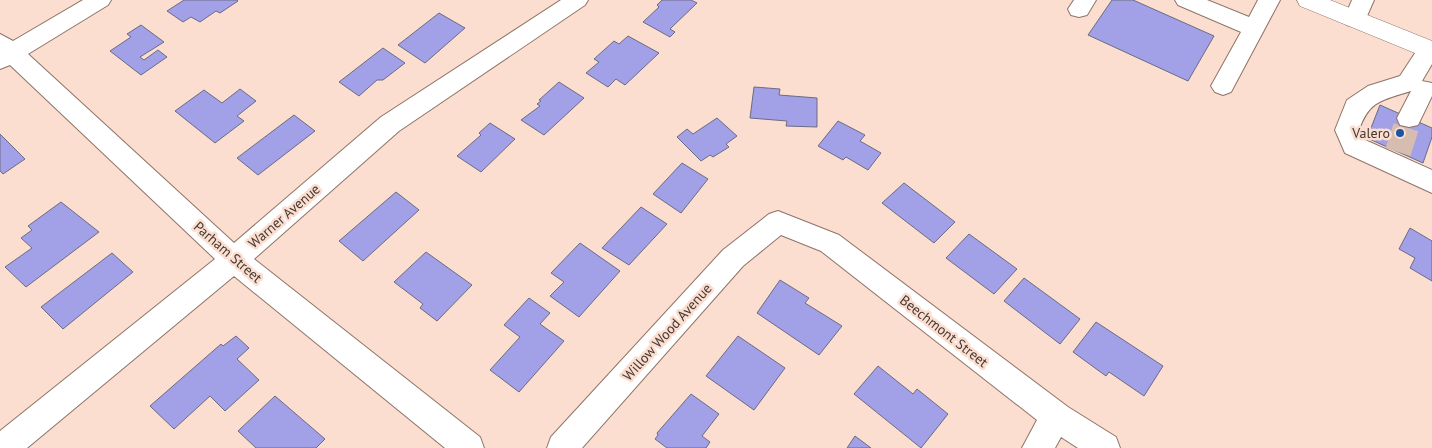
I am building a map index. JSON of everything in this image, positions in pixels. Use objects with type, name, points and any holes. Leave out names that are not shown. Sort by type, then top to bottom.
[{"type":"main road","points":[[1308,0],[1359,10],[1431,50]]},
{"type":"street","points":[[4,52],[100,0]]},
{"type":"street","name":"Warner Avenue","points":[[3,448],[234,260],[390,124],[577,0]]},
{"type":"street","points":[[1186,0],[1254,28]]},
{"type":"street","points":[[1223,86],[1269,0]]},
{"type":"street","points":[[1409,118],[1421,88],[1431,50]]},
{"type":"street","name":"Parham Street","points":[[4,52],[234,260],[469,448]]},
{"type":"street","points":[[1421,88],[1376,92],[1355,107],[1347,130],[1354,146],[1396,158],[1432,182]]},
{"type":"street","name":"Beechmont Street","points":[[778,222],[830,243],[1057,417],[1105,448]]},
{"type":"street","name":"Willow Wood Avenue","points":[[562,448],[733,258],[778,222]]},
{"type":"street","points":[[1037,448],[1057,417]]},
{"type":"building","points":[[184,0],[238,1],[220,13],[216,11],[200,22],[191,17],[183,22],[167,11]]},
{"type":"building","points":[[662,0],[691,0],[697,3],[670,29],[675,32],[670,37],[643,22],[659,7],[657,5]]},
{"type":"building","points":[[1112,0],[1133,0],[1214,36],[1188,81],[1088,35]]},
{"type":"building","points":[[439,13],[465,28],[425,63],[398,45]]},
{"type":"building","points":[[141,25],[164,42],[140,57],[144,60],[158,50],[167,57],[141,75],[110,51],[131,37],[127,34]]},
{"type":"building","points":[[628,36],[659,53],[625,85],[616,79],[608,87],[586,73],[599,62],[594,59],[614,41],[619,44]]},
{"type":"building","points":[[383,48],[405,63],[383,80],[377,80],[359,96],[339,82]]},
{"type":"building","points":[[559,82],[584,98],[544,135],[521,120],[540,106],[537,104],[541,101],[539,100]]},
{"type":"building","points":[[754,87],[780,89],[779,95],[817,98],[817,127],[786,126],[787,121],[750,118]]},
{"type":"building","points":[[240,89],[256,101],[237,116],[244,121],[215,143],[175,111],[204,90],[222,103]]},
{"type":"building","name":"Valero","points":[[1380,105],[1432,128],[1432,137],[1423,163],[1367,138]]},
{"type":"building","points":[[294,115],[315,131],[258,175],[237,158]]},
{"type":"building","points":[[717,118],[737,136],[726,144],[729,147],[713,157],[710,155],[701,161],[677,137],[687,129],[693,134]]},
{"type":"building","points":[[838,121],[865,135],[860,141],[881,153],[868,170],[846,157],[843,160],[818,146]]},
{"type":"building","points":[[490,123],[515,139],[481,172],[457,156],[481,135],[479,133]]},
{"type":"building","points":[[0,134],[25,159],[3,174],[0,171]]},
{"type":"building","points":[[682,163],[708,179],[681,213],[653,194]]},
{"type":"building","points":[[904,183],[955,222],[934,243],[882,203]]},
{"type":"building","points":[[396,192],[419,210],[363,261],[339,241]]},
{"type":"building","points":[[61,202],[99,232],[26,287],[5,267],[32,248],[21,238],[32,230],[28,226]]},
{"type":"building","points":[[641,207],[667,224],[629,265],[602,248]]},
{"type":"building","points":[[1410,228],[1432,241],[1432,281],[1410,268],[1415,258],[1399,249]]},
{"type":"building","points":[[969,234],[1017,269],[994,294],[946,258]]},
{"type":"building","points":[[580,243],[620,271],[579,317],[550,296],[564,282],[551,273]]},
{"type":"building","points":[[426,252],[472,285],[437,321],[420,308],[423,304],[394,282]]},
{"type":"building","points":[[112,253],[133,272],[63,329],[41,307]]},
{"type":"building","points":[[1024,278],[1080,319],[1060,344],[1004,301]]},
{"type":"building","points":[[780,280],[809,298],[805,303],[842,326],[819,355],[757,313]]},
{"type":"building","points":[[529,298],[550,313],[540,324],[564,341],[519,392],[490,370],[520,337],[504,325]]},
{"type":"building","points":[[1096,322],[1163,366],[1144,396],[1109,372],[1106,376],[1073,352]]},
{"type":"building","points":[[236,336],[249,348],[237,359],[259,380],[225,411],[210,396],[174,429],[150,406],[221,344],[223,346]]},
{"type":"building","points":[[738,336],[785,368],[754,410],[706,376]]},
{"type":"building","points":[[878,366],[913,394],[917,389],[948,414],[921,448],[854,394]]},
{"type":"building","points":[[691,394],[719,414],[702,436],[710,442],[706,448],[667,448],[655,439],[658,435],[657,433]]},
{"type":"building","points":[[275,396],[325,439],[316,448],[256,448],[238,431]]},
{"type":"building","points":[[855,436],[871,448],[847,448]]},
{"type":"tunnel","points":[[1398,152],[1409,118]]},
{"type":"place","name":"Valero","points":[[1400,133]]}]
